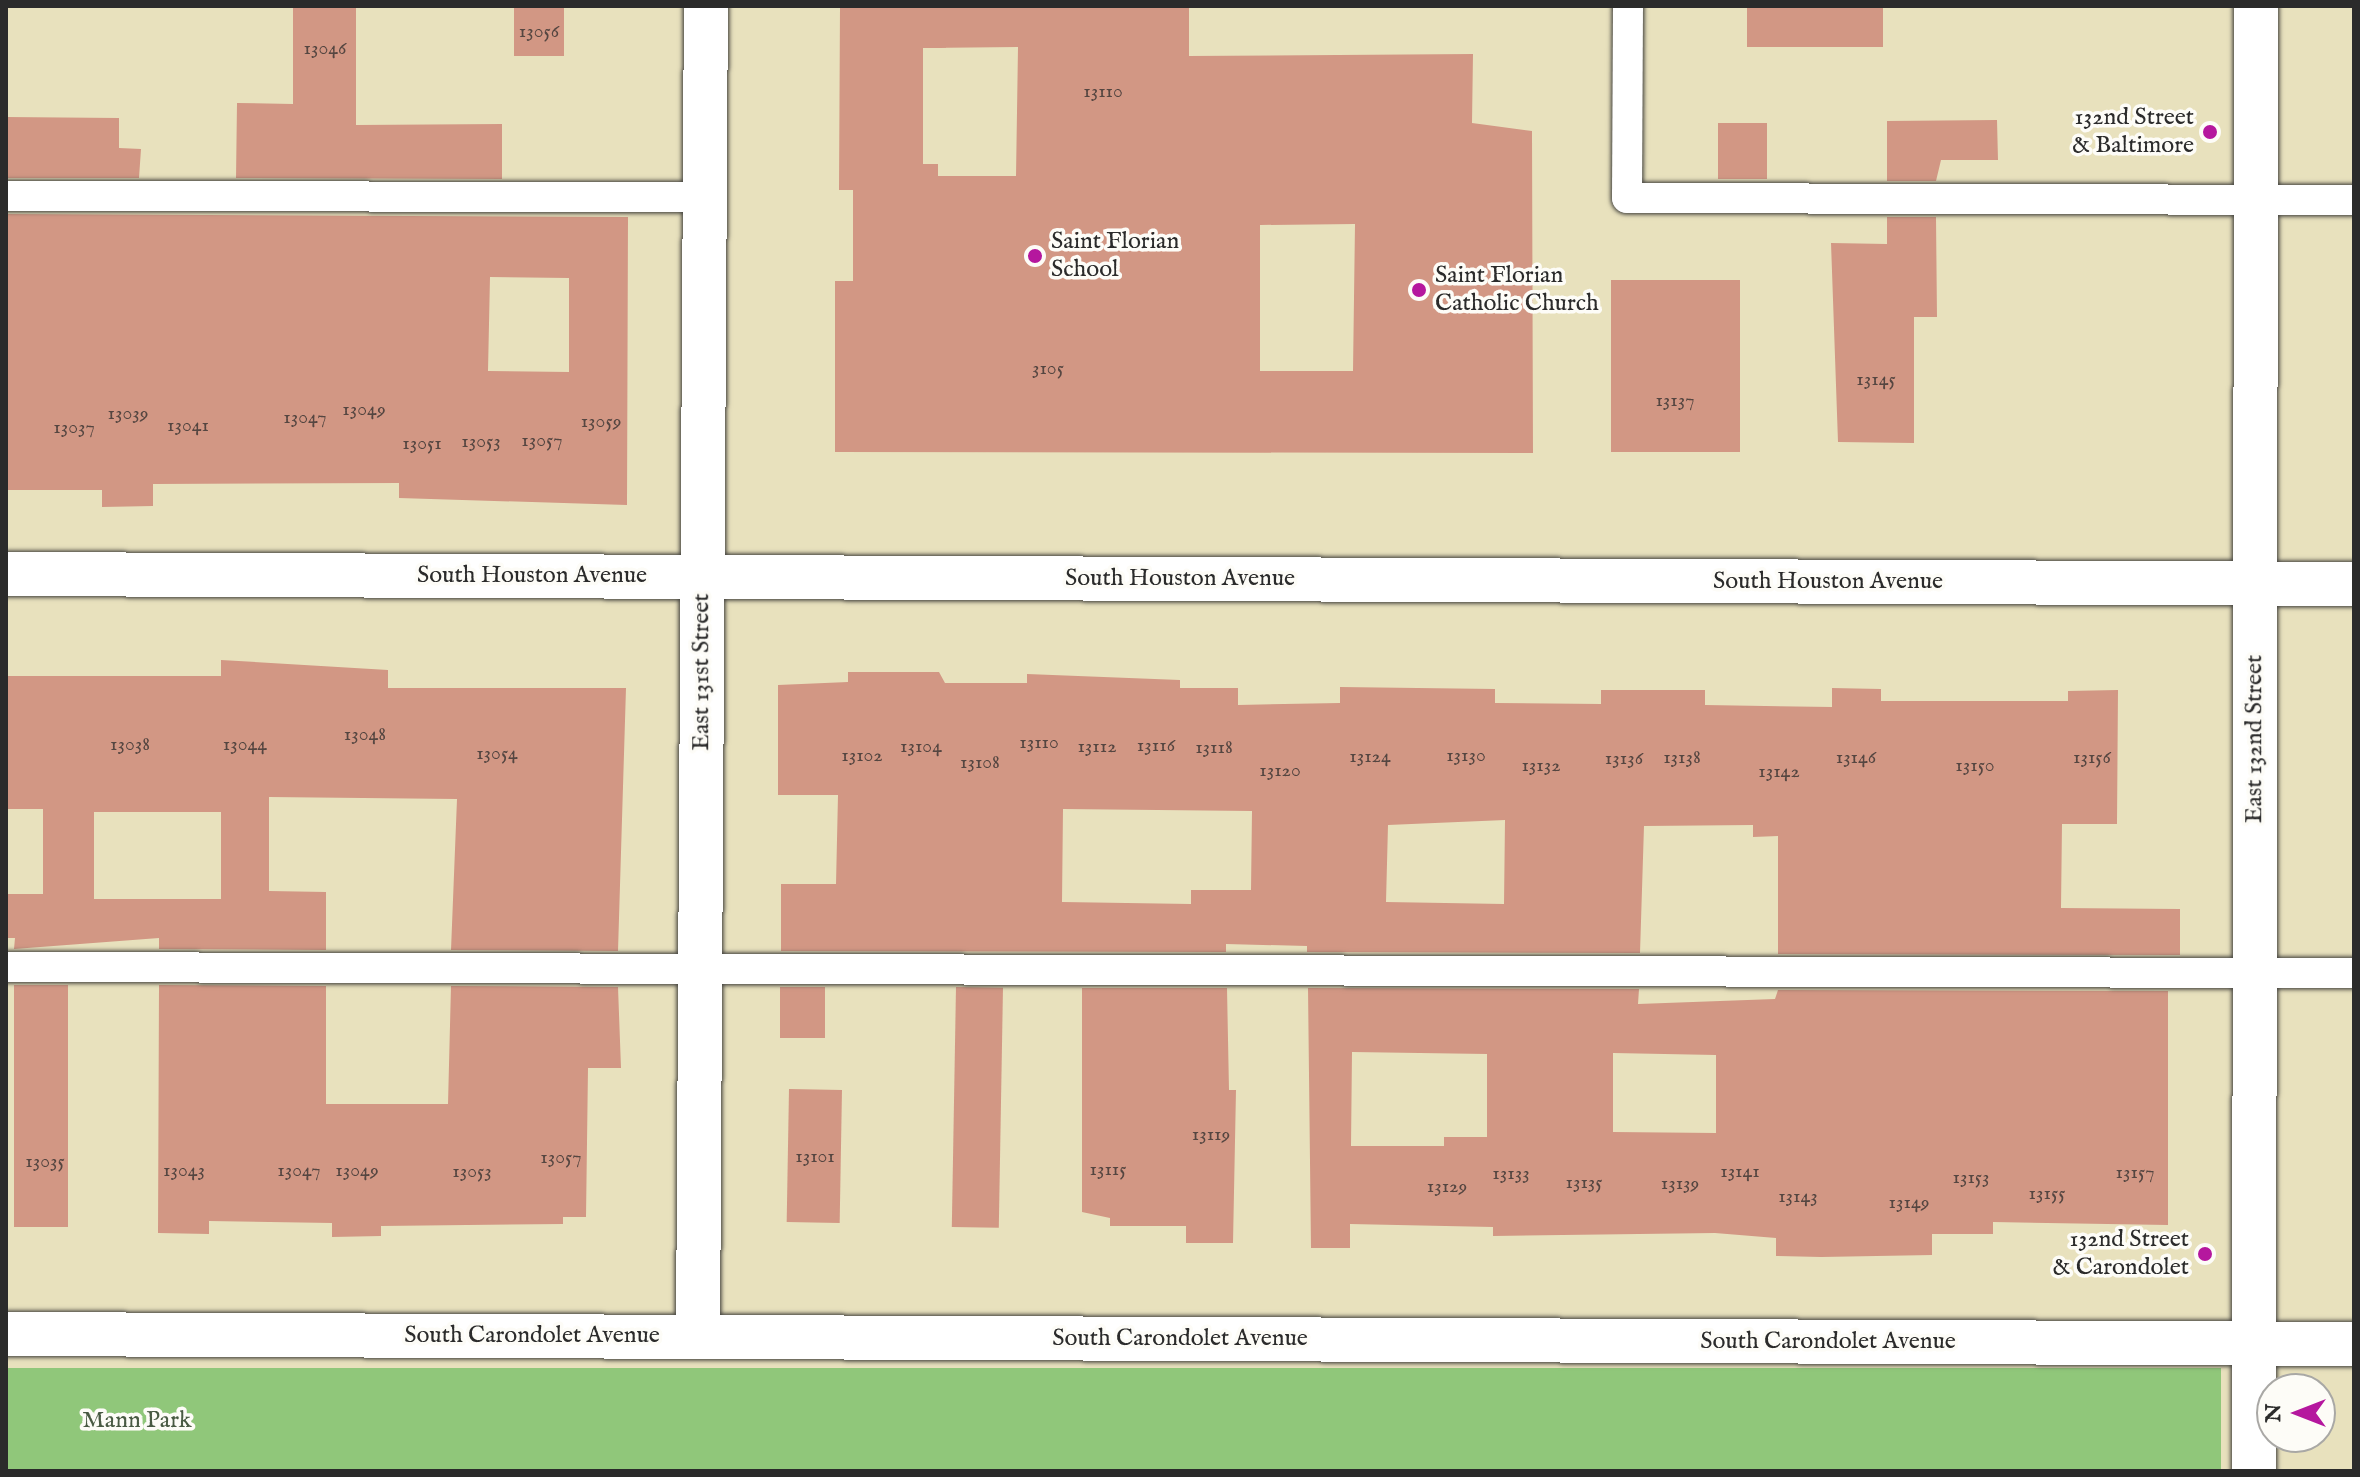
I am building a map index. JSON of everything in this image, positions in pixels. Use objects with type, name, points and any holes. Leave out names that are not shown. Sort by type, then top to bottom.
[{"type":"street","name":"East 131st Street","points":[[698,1337],[706,6]]},
{"type":"street","name":"East 132nd Street","points":[[2254,1471],[2256,6]]},
{"type":"street","name":"South Houston Avenue","points":[[6,574],[2354,584]]},
{"type":"street","name":"South Carondolet Avenue","points":[[6,1334],[2354,1344]]},
{"type":"lane","points":[[1628,6],[1627,198],[2354,200]]},
{"type":"lane","points":[[6,196],[704,197]]},
{"type":"lane","points":[[6,967],[2354,973]]},
{"type":"green space","name":"Mann Park","points":[[6,1368],[2221,1368],[2221,1471],[6,1471]]},
{"type":"building","points":[[293,6],[356,6],[356,125],[502,124],[502,179],[236,178],[237,103],[293,104]]},
{"type":"building","points":[[514,6],[564,6],[564,56],[514,56]]},
{"type":"building","name":"Saint Florian School","points":[[840,6],[1189,6],[1189,56],[1473,54],[1472,123],[1532,131],[1533,453],[835,452],[835,281],[853,281],[853,190],[839,190]],"holes":[[[1018,47],[1016,176],[938,176],[938,164],[923,164],[923,48]],[[1355,224],[1353,371],[1260,371],[1260,225]]]},
{"type":"building","points":[[1747,6],[1883,6],[1883,47],[1747,47]]},
{"type":"building","points":[[6,117],[119,118],[119,148],[141,149],[139,178],[6,178]]},
{"type":"building","points":[[1997,120],[1998,160],[1941,160],[1936,181],[1887,181],[1887,121]]},
{"type":"building","points":[[1718,123],[1767,123],[1767,179],[1718,179]]},
{"type":"building","points":[[6,214],[628,217],[627,505],[399,498],[399,483],[153,484],[153,506],[102,507],[102,490],[6,490]],"holes":[[[490,277],[569,278],[569,372],[488,371]]]},
{"type":"building","points":[[1887,217],[1936,217],[1937,317],[1914,317],[1914,443],[1838,442],[1831,243],[1887,244]]},
{"type":"building","points":[[1611,280],[1740,280],[1740,452],[1611,452]]},
{"type":"building","points":[[221,660],[388,670],[388,688],[626,688],[618,951],[451,950],[457,799],[269,797],[269,891],[326,892],[326,950],[159,949],[159,938],[14,949],[15,938],[6,938],[6,894],[43,894],[43,809],[6,809],[6,676],[221,676]],"holes":[[[94,812],[221,812],[221,899],[94,899]]]},
{"type":"building","points":[[848,672],[939,672],[945,683],[1027,683],[1027,674],[1180,680],[1180,688],[1238,688],[1238,705],[1340,703],[1340,687],[1495,689],[1495,703],[1601,704],[1601,690],[1705,690],[1705,705],[1832,707],[1832,688],[1881,689],[1881,701],[2068,701],[2068,691],[2118,690],[2117,824],[2062,824],[2061,908],[2180,909],[2180,955],[1778,954],[1778,836],[1753,837],[1753,825],[1644,826],[1640,953],[1307,952],[1307,946],[1226,944],[1226,952],[781,951],[781,884],[836,884],[838,795],[778,795],[778,685],[848,682]],"holes":[[[1063,809],[1252,811],[1251,890],[1191,890],[1191,904],[1062,902]],[[1505,820],[1504,904],[1386,902],[1388,825]]]},
{"type":"building","points":[[14,985],[68,985],[68,1227],[14,1227]]},
{"type":"building","points":[[159,985],[326,986],[326,1104],[448,1104],[451,986],[618,987],[621,1068],[588,1068],[586,1217],[563,1217],[563,1224],[381,1226],[381,1236],[332,1237],[332,1223],[209,1221],[209,1234],[158,1233]]},
{"type":"building","points":[[780,987],[825,987],[825,1038],[780,1038]]},
{"type":"building","points":[[956,987],[1003,988],[999,1228],[952,1227]]},
{"type":"building","points":[[1082,988],[1227,988],[1229,1090],[1236,1090],[1233,1243],[1186,1243],[1186,1226],[1110,1226],[1110,1218],[1082,1212]]},
{"type":"building","points":[[1308,988],[1639,989],[1638,1004],[1775,999],[1778,990],[2168,991],[2168,1225],[1993,1222],[1993,1234],[1932,1234],[1932,1255],[1776,1256],[1776,1238],[1715,1233],[1493,1236],[1493,1227],[1350,1224],[1350,1248],[1311,1248]],"holes":[[[1352,1052],[1487,1054],[1487,1137],[1444,1137],[1444,1146],[1351,1146]],[[1613,1053],[1716,1055],[1716,1133],[1613,1132]]]},
{"type":"building","points":[[789,1089],[842,1090],[840,1223],[787,1222]]},
{"type":"place","name":"132nd Street & Baltimore","points":[[2210,132]]},
{"type":"place","name":"Saint Florian School","points":[[1035,256]]},
{"type":"place","name":"Saint Florian Catholic Church","points":[[1419,290]]},
{"type":"place","name":"132nd Street & Carondolet","points":[[2205,1254]]}]
